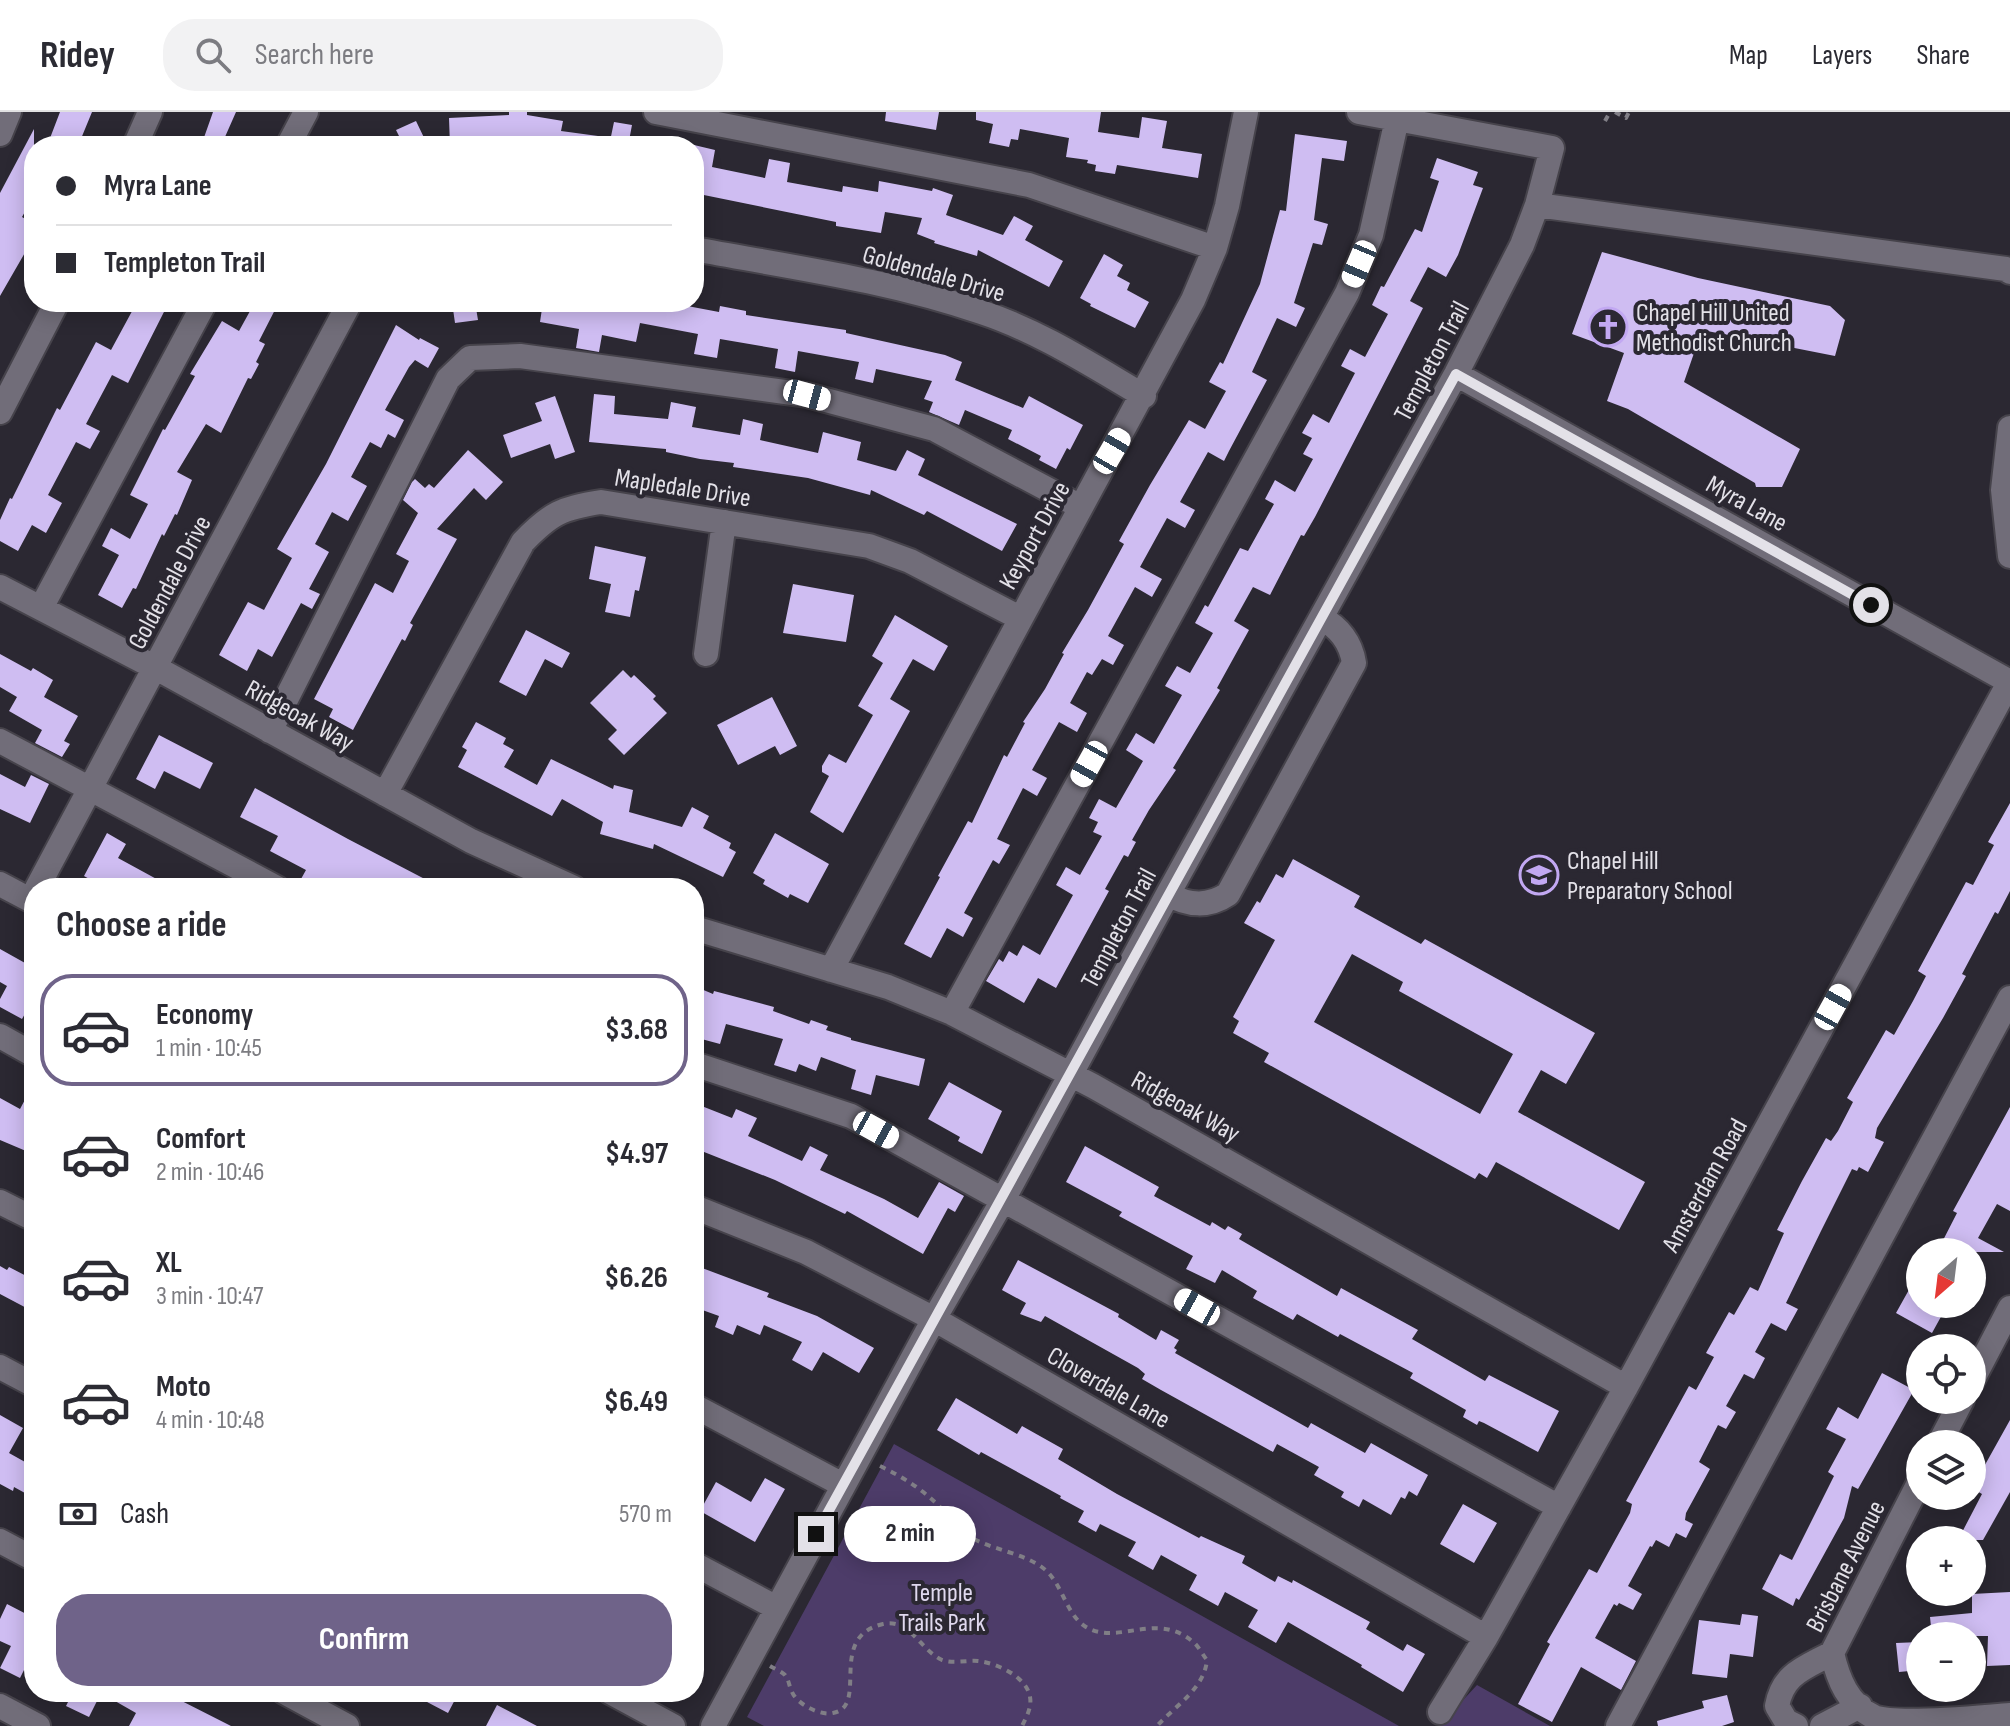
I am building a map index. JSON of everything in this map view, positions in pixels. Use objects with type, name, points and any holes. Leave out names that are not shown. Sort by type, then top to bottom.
[{"type":"street","points":[[0,134],[9,112]]},
{"type":"street","points":[[139,136],[150,112]]},
{"type":"street","points":[[293,136],[306,112]]},
{"type":"street","points":[[656,112],[1029,185],[1215,248]]},
{"type":"street","name":"Keyport Drive","points":[[831,970],[1020,618],[1144,396],[1193,300],[1215,248],[1227,206],[1246,112]]},
{"type":"street","points":[[952,1013],[1347,293],[1371,235],[1397,119],[1359,112]]},
{"type":"street","name":"Templeton Trail","points":[[713,1726],[1456,374],[1522,245],[1537,205],[1552,148],[1397,119]]},
{"type":"street","points":[[1537,205],[2010,272]]},
{"type":"street","name":"Goldendale Drive","points":[[704,251],[889,285],[983,312],[1054,344],[1144,396]]},
{"type":"street","points":[[0,412],[52,312]]},
{"type":"street","points":[[41,608],[200,312]]},
{"type":"street","name":"Goldendale Drive","points":[[43,878],[345,312]]},
{"type":"street","points":[[270,731],[448,379],[470,358],[520,356],[807,395],[934,429],[1081,507]]},
{"type":"street","name":"Myra Lane","points":[[1456,374],[2010,681]]},
{"type":"street","points":[[2010,428],[2003,490],[2010,556]]},
{"type":"street","name":"Mapledale Drive","points":[[385,794],[523,542],[546,518],[572,507],[601,502],[869,546],[910,561],[1020,618]]},
{"type":"street","points":[[706,654],[724,522]]},
{"type":"street","name":"Ridgeoak Way","points":[[0,587],[156,668],[471,841],[552,878]]},
{"type":"street","points":[[1168,894],[1182,903],[1214,903],[1228,894],[1354,663],[1352,649],[1334,624],[1321,618]]},
{"type":"street","name":"Amsterdam Road","points":[[1440,1712],[1486,1637],[1626,1387],[2010,681]]},
{"type":"street","points":[[0,741],[258,878]]},
{"type":"street","points":[[0,884],[24,892]]},
{"type":"street","name":"Ridgeoak Way","points":[[704,931],[888,987],[952,1013],[1071,1074],[1626,1387]]},
{"type":"street","points":[[1618,1726],[2010,998]]},
{"type":"street","points":[[0,1036],[24,1049]]},
{"type":"street","points":[[704,1067],[851,1116],[1559,1507]]},
{"type":"street","points":[[0,1202],[24,1214]]},
{"type":"street","name":"Cloverdale Lane","points":[[704,1211],[806,1252],[934,1319],[1486,1637]]},
{"type":"street","points":[[1986,1354],[2010,1308]]},
{"type":"street","points":[[0,1367],[24,1380]]},
{"type":"street","points":[[704,1411],[843,1485]]},
{"type":"street","name":"Brisbane Avenue","points":[[1860,1706],[1848,1697],[1838,1678],[1832,1653],[1906,1508]]},
{"type":"street","points":[[0,1541],[24,1554]]},
{"type":"street","points":[[704,1569],[777,1608]]},
{"type":"street","points":[[1796,1726],[1786,1721],[1777,1706],[1780,1691],[1791,1676],[1832,1653]]},
{"type":"street","points":[[303,1702],[347,1726]]},
{"type":"street","points":[[629,1702],[673,1726]]},
{"type":"street","points":[[0,1706],[38,1726]]},
{"type":"street","points":[[1822,1726],[1860,1706],[1874,1718],[1896,1722],[2010,1715]]},
{"type":"path","points":[[1605,121],[1612,112],[1626,118],[1629,112]]},
{"type":"path","points":[[880,1466],[913,1482],[968,1536],[1044,1569],[1057,1583],[1074,1616],[1086,1627],[1100,1632],[1150,1626],[1166,1628],[1192,1641],[1207,1660],[1205,1676],[1199,1686],[1157,1726]]},
{"type":"path","points":[[770,1666],[783,1672],[795,1698],[818,1712],[831,1714],[847,1706],[850,1698],[850,1659],[855,1642],[863,1631],[889,1623],[897,1624],[944,1661],[995,1664],[1023,1684],[1031,1697],[1022,1726]]},
{"type":"green space","name":"Temple Trails Park","points":[[894,1444],[1399,1726],[764,1726],[747,1717]]},
{"type":"green space","points":[[1477,1685],[1550,1726],[1439,1726]]},
{"type":"building","points":[[60,112],[92,112],[82,136],[51,136]]},
{"type":"building","points":[[213,112],[236,112],[225,136],[205,136]]},
{"type":"building","points":[[509,112],[527,112],[527,115],[563,121],[561,131],[598,136],[450,136],[449,118],[509,115]]},
{"type":"building","points":[[886,112],[939,112],[936,130],[885,121]]},
{"type":"building","points":[[976,112],[1101,112],[1098,132],[1139,138],[1142,117],[1167,121],[1162,148],[1202,154],[1198,178],[1117,165],[1115,174],[1095,171],[1096,165],[1087,163],[1088,160],[1066,157],[1069,138],[1020,129],[1018,140],[1011,139],[1009,147],[989,143],[993,124],[976,120]]},
{"type":"building","points":[[416,121],[423,136],[399,136],[396,130]]},
{"type":"building","points":[[614,122],[632,125],[630,136],[611,136]]},
{"type":"building","points":[[1295,134],[1347,141],[1344,161],[1322,158],[1314,220],[1328,224],[1322,245],[1313,243],[1294,303],[1305,308],[1296,327],[1277,318],[1252,372],[1267,380],[1224,461],[1208,452],[1180,502],[1195,510],[1185,528],[1167,518],[1140,567],[1162,579],[1152,597],[1135,587],[1108,636],[1124,645],[1113,665],[1102,659],[1092,675],[1087,672],[1070,703],[1087,713],[1077,732],[1059,722],[1032,770],[1047,778],[1037,796],[1023,788],[997,839],[1010,845],[999,864],[993,860],[964,913],[973,918],[963,937],[947,928],[931,958],[904,944],[938,876],[968,821],[972,823],[1004,755],[1007,757],[1023,722],[1045,689],[1124,544],[1119,541],[1150,485],[1189,420],[1205,429],[1226,391],[1209,382],[1220,362],[1223,364],[1260,284],[1280,210],[1286,211]]},
{"type":"building","points":[[704,147],[715,150],[712,167],[765,178],[769,159],[790,163],[787,182],[842,192],[843,186],[878,192],[879,181],[932,191],[933,188],[953,195],[946,215],[1003,235],[1014,216],[1033,226],[1025,240],[1063,261],[1049,287],[978,250],[977,256],[934,243],[917,234],[922,218],[885,212],[881,233],[836,226],[836,222],[704,195]]},
{"type":"building","points":[[24,148],[24,254],[0,296],[0,193]]},
{"type":"building","points":[[1437,158],[1478,172],[1473,185],[1483,188],[1458,255],[1446,277],[1428,267],[1410,301],[1423,308],[1315,517],[1304,536],[1301,535],[1270,595],[1253,587],[1234,621],[1249,630],[1217,688],[1220,690],[1173,768],[1176,770],[1132,840],[1136,842],[1128,857],[1124,855],[1105,889],[1109,891],[1056,988],[1038,978],[1024,1003],[986,981],[999,959],[1003,962],[1009,951],[1017,956],[1023,945],[1040,955],[1073,895],[1056,885],[1066,867],[1080,875],[1102,836],[1093,832],[1098,822],[1089,818],[1099,799],[1116,808],[1143,761],[1126,750],[1136,733],[1154,744],[1182,695],[1165,686],[1177,666],[1190,673],[1213,633],[1195,623],[1205,605],[1208,607],[1240,548],[1248,551],[1274,504],[1265,499],[1275,480],[1295,492],[1313,459],[1303,454],[1312,438],[1302,433],[1313,414],[1329,423],[1355,373],[1341,366],[1350,349],[1365,357],[1388,314],[1372,305],[1415,229],[1422,232],[1439,181],[1430,178]]},
{"type":"building","points":[[1602,252],[1698,278],[1830,306],[1845,320],[1835,356],[1702,330],[1684,382],[1800,449],[1782,487],[1756,487],[1755,483],[1628,409],[1607,401],[1624,353],[1572,334]]},
{"type":"building","points":[[1104,254],[1123,265],[1117,276],[1130,283],[1127,290],[1149,302],[1135,328],[1080,298]]},
{"type":"building","points":[[720,306],[746,311],[746,315],[846,330],[846,333],[945,355],[962,362],[955,380],[1023,408],[1029,396],[1083,425],[1056,469],[1039,460],[1041,456],[1008,439],[1012,430],[965,410],[959,425],[929,412],[933,402],[924,399],[932,381],[876,369],[873,383],[855,379],[859,362],[798,351],[795,372],[775,368],[778,349],[720,339],[717,358],[694,354],[698,334],[640,323],[636,342],[602,335],[599,352],[576,348],[579,329],[540,322],[542,312],[704,312],[704,309],[719,312]]},
{"type":"building","points":[[132,312],[164,312],[128,383],[112,375],[86,424],[100,431],[90,449],[76,442],[48,495],[62,503],[46,533],[32,525],[18,551],[0,541],[0,520],[10,498],[96,342],[111,350]]},
{"type":"building","points":[[249,312],[274,312],[259,341],[265,344],[256,362],[259,364],[251,379],[248,378],[221,433],[206,424],[177,472],[192,480],[177,515],[164,536],[162,534],[136,589],[133,588],[122,608],[98,595],[119,555],[102,546],[111,528],[130,539],[148,504],[130,495],[163,429],[195,376],[190,374],[222,321],[239,331]]},
{"type":"building","points":[[453,312],[477,312],[478,320],[455,323]]},
{"type":"building","points":[[396,325],[439,348],[428,368],[415,360],[385,410],[404,420],[395,438],[388,434],[381,448],[370,442],[351,477],[367,486],[348,521],[332,512],[315,544],[329,552],[309,589],[320,594],[312,609],[301,603],[272,657],[258,649],[247,671],[219,655],[248,602],[264,610],[292,558],[277,549],[326,464]]},
{"type":"building","points":[[594,394],[615,396],[614,414],[668,419],[671,402],[696,407],[692,427],[740,435],[743,419],[763,424],[760,440],[818,453],[823,432],[861,442],[857,460],[896,471],[907,450],[925,459],[918,475],[1017,524],[1002,551],[927,511],[924,515],[871,490],[870,495],[808,478],[733,467],[734,463],[666,452],[666,449],[589,442]]},
{"type":"building","points":[[555,396],[575,452],[555,459],[550,444],[511,458],[503,435],[542,421],[535,403]]},
{"type":"building","points":[[468,450],[503,482],[486,500],[474,488],[437,529],[457,539],[410,623],[413,625],[405,641],[402,639],[353,730],[329,717],[333,709],[314,699],[375,583],[393,593],[409,561],[396,554],[418,513],[403,500],[412,482],[415,479],[425,488],[429,484],[434,488]]},
{"type":"building","points":[[595,546],[646,557],[630,617],[605,612],[611,584],[589,579]]},
{"type":"building","points":[[793,584],[854,595],[846,642],[783,633]]},
{"type":"building","points":[[895,615],[948,646],[934,671],[913,659],[890,699],[910,711],[843,833],[810,812],[829,776],[822,772],[822,766],[829,754],[846,763],[873,715],[858,706],[883,663],[872,656]]},
{"type":"building","points":[[526,630],[570,653],[562,668],[545,659],[526,696],[499,682]]},
{"type":"building","points":[[0,654],[53,680],[44,697],[78,716],[64,741],[70,744],[62,757],[35,743],[42,730],[9,711],[17,697],[0,687]]},
{"type":"building","points":[[623,670],[631,678],[634,675],[656,696],[653,699],[667,713],[624,755],[608,739],[617,730],[590,703]]},
{"type":"building","points":[[772,697],[797,746],[780,755],[775,746],[738,765],[717,725]]},
{"type":"building","points":[[476,722],[506,738],[503,744],[514,750],[504,767],[537,785],[551,759],[613,789],[614,785],[633,790],[629,812],[682,827],[692,807],[709,816],[703,828],[731,843],[729,848],[736,852],[723,877],[654,844],[653,849],[600,834],[603,822],[562,799],[552,816],[458,767],[467,750],[462,747]]},
{"type":"building","points":[[159,735],[213,763],[200,789],[164,771],[155,789],[136,779]]},
{"type":"building","points":[[0,774],[25,787],[31,775],[49,784],[30,823],[0,809]]},
{"type":"building","points":[[255,788],[423,878],[302,878],[306,870],[270,851],[278,836],[240,817]]},
{"type":"building","points":[[2010,803],[2010,891],[1998,914],[1995,912],[1962,974],[1966,976],[1943,1018],[1877,1128],[1875,1138],[1884,1142],[1868,1172],[1859,1167],[1857,1171],[1852,1169],[1786,1303],[1798,1309],[1786,1331],[1771,1323],[1755,1352],[1765,1358],[1754,1379],[1744,1374],[1726,1406],[1736,1412],[1726,1429],[1718,1425],[1699,1462],[1710,1469],[1686,1513],[1685,1520],[1693,1524],[1686,1538],[1676,1533],[1669,1547],[1656,1540],[1650,1546],[1628,1586],[1642,1594],[1633,1610],[1619,1603],[1617,1606],[1614,1604],[1595,1638],[1636,1661],[1621,1690],[1581,1667],[1552,1722],[1518,1704],[1550,1644],[1547,1642],[1589,1569],[1597,1573],[1630,1513],[1632,1504],[1626,1501],[1689,1386],[1696,1390],[1714,1357],[1706,1353],[1729,1312],[1734,1315],[1750,1287],[1758,1291],[1784,1233],[1777,1230],[1802,1181],[1826,1138],[1831,1141],[1838,1131],[1853,1102],[1847,1098],[1886,1030],[1894,1035],[1913,1001],[1926,976],[1918,971],[1966,882],[1973,885],[1994,845],[1988,842]]},
{"type":"building","points":[[107,833],[126,844],[118,858],[155,878],[88,878],[84,876]]},
{"type":"building","points":[[775,833],[829,864],[808,903],[790,894],[788,898],[763,884],[765,880],[753,873]]},
{"type":"building","points":[[1293,859],[1360,896],[1354,907],[1421,944],[1425,939],[1595,1033],[1566,1084],[1541,1070],[1518,1112],[1645,1182],[1619,1230],[1496,1162],[1487,1178],[1479,1173],[1475,1179],[1264,1062],[1269,1053],[1233,1033],[1239,1021],[1233,1017],[1275,940],[1244,923],[1257,901],[1260,903],[1276,874],[1283,878]],"holes":[[[1352,954],[1403,982],[1399,991],[1513,1054],[1480,1114],[1314,1022]]]},
{"type":"building","points":[[0,949],[24,962],[22,1019],[0,1007],[0,999],[7,986],[0,982]]},
{"type":"building","points":[[704,990],[774,1007],[773,1011],[809,1024],[811,1020],[828,1026],[826,1030],[851,1040],[925,1059],[919,1086],[876,1075],[871,1095],[851,1089],[856,1070],[821,1057],[816,1071],[799,1064],[796,1072],[774,1065],[783,1039],[726,1024],[720,1044],[704,1040]]},
{"type":"building","points":[[949,1082],[1002,1111],[982,1154],[928,1119]]},
{"type":"building","points":[[0,1098],[20,1109],[24,1102],[24,1150],[0,1140]]},
{"type":"building","points":[[704,1107],[732,1118],[736,1109],[757,1118],[748,1136],[802,1161],[810,1146],[828,1155],[820,1170],[918,1218],[939,1182],[964,1196],[955,1212],[948,1208],[923,1254],[847,1211],[845,1214],[775,1180],[704,1152]]},
{"type":"building","points":[[2010,1107],[2010,1211],[1997,1204],[1978,1238],[1944,1238],[1957,1213],[1953,1211]]},
{"type":"building","points":[[1085,1146],[1159,1187],[1154,1196],[1210,1226],[1212,1222],[1225,1230],[1228,1226],[1242,1234],[1239,1239],[1337,1296],[1341,1288],[1418,1330],[1412,1339],[1485,1381],[1489,1375],[1559,1411],[1538,1452],[1484,1423],[1479,1421],[1477,1425],[1463,1417],[1466,1410],[1410,1378],[1413,1373],[1340,1334],[1338,1337],[1297,1314],[1293,1320],[1253,1298],[1257,1291],[1222,1270],[1215,1283],[1186,1269],[1193,1256],[1119,1216],[1122,1212],[1066,1182]]},
{"type":"building","points":[[1986,1242],[2004,1252],[1986,1252]]},
{"type":"building","points":[[1018,1260],[1119,1314],[1118,1317],[1156,1340],[1161,1330],[1179,1340],[1174,1348],[1177,1350],[1175,1353],[1308,1428],[1311,1423],[1365,1453],[1371,1443],[1428,1475],[1417,1496],[1409,1491],[1405,1499],[1401,1497],[1391,1515],[1363,1499],[1359,1507],[1341,1497],[1344,1492],[1314,1475],[1319,1467],[1277,1444],[1273,1452],[1142,1379],[1145,1374],[1138,1368],[1045,1316],[1041,1322],[1020,1314],[1026,1303],[1002,1290]]},
{"type":"building","points":[[0,1266],[24,1275],[24,1307],[0,1294]]},
{"type":"building","points":[[704,1269],[769,1293],[767,1297],[817,1316],[874,1348],[859,1373],[823,1352],[812,1371],[792,1360],[802,1342],[764,1325],[760,1335],[737,1325],[733,1335],[715,1327],[719,1316],[704,1311]]},
{"type":"building","points":[[1906,1295],[1906,1318],[1940,1318],[1932,1333],[1896,1313]]},
{"type":"building","points":[[1882,1373],[1906,1386],[1906,1404],[1858,1489],[1852,1486],[1844,1518],[1793,1606],[1762,1589],[1780,1554],[1792,1560],[1834,1476],[1828,1472],[1846,1439],[1826,1429],[1838,1407],[1858,1419]]},
{"type":"building","points":[[956,1398],[1017,1434],[1022,1426],[1063,1449],[1058,1459],[1199,1538],[1201,1536],[1245,1556],[1242,1563],[1275,1582],[1278,1576],[1292,1583],[1293,1580],[1370,1622],[1366,1629],[1403,1651],[1407,1644],[1425,1654],[1403,1692],[1288,1622],[1276,1643],[1248,1627],[1258,1610],[1225,1592],[1218,1606],[1189,1590],[1197,1575],[1161,1555],[1153,1570],[1128,1556],[1136,1542],[1100,1524],[1096,1532],[1078,1522],[1084,1511],[937,1430]]},
{"type":"building","points":[[0,1415],[23,1428],[9,1453],[24,1461],[24,1492],[0,1484]]},
{"type":"building","points":[[2010,1420],[2010,1492],[1986,1535],[1986,1526],[1965,1526],[1974,1510],[1986,1510],[1986,1463]]},
{"type":"building","points":[[765,1478],[785,1489],[755,1542],[704,1513],[704,1504],[716,1482],[751,1502]]},
{"type":"building","points":[[1463,1504],[1497,1523],[1474,1563],[1440,1544]]},
{"type":"building","points":[[2010,1592],[2010,1665],[1987,1666],[1986,1622],[1931,1622],[1930,1617],[1972,1613],[1972,1606],[1986,1606],[1986,1593]]},
{"type":"building","points":[[7,1604],[24,1613],[24,1670],[20,1678],[0,1668],[11,1646],[0,1641],[0,1619]]},
{"type":"building","points":[[1742,1614],[1758,1616],[1753,1657],[1730,1654],[1727,1678],[1692,1674],[1699,1620],[1740,1625]]},
{"type":"building","points":[[1896,1643],[1906,1643],[1906,1671],[1899,1672]]},
{"type":"building","points":[[1727,1695],[1734,1722],[1722,1726],[1658,1726],[1657,1721],[1704,1708],[1702,1701]]},
{"type":"building","points":[[68,1702],[96,1702],[89,1717],[66,1706]]},
{"type":"building","points":[[117,1702],[184,1702],[231,1726],[129,1726],[136,1713]]},
{"type":"building","points":[[427,1702],[454,1702],[448,1713]]},
{"type":"building","points":[[497,1705],[537,1726],[486,1726]]},
{"type":"place","name":"Chapel Hill United Methodist Church","points":[[1608,327]]},
{"type":"place","name":"Chapel Hill Preparatory School","points":[[1539,875]]},
{"type":"route","points":[[816,1534],[1456,374],[1871,605]]}]
